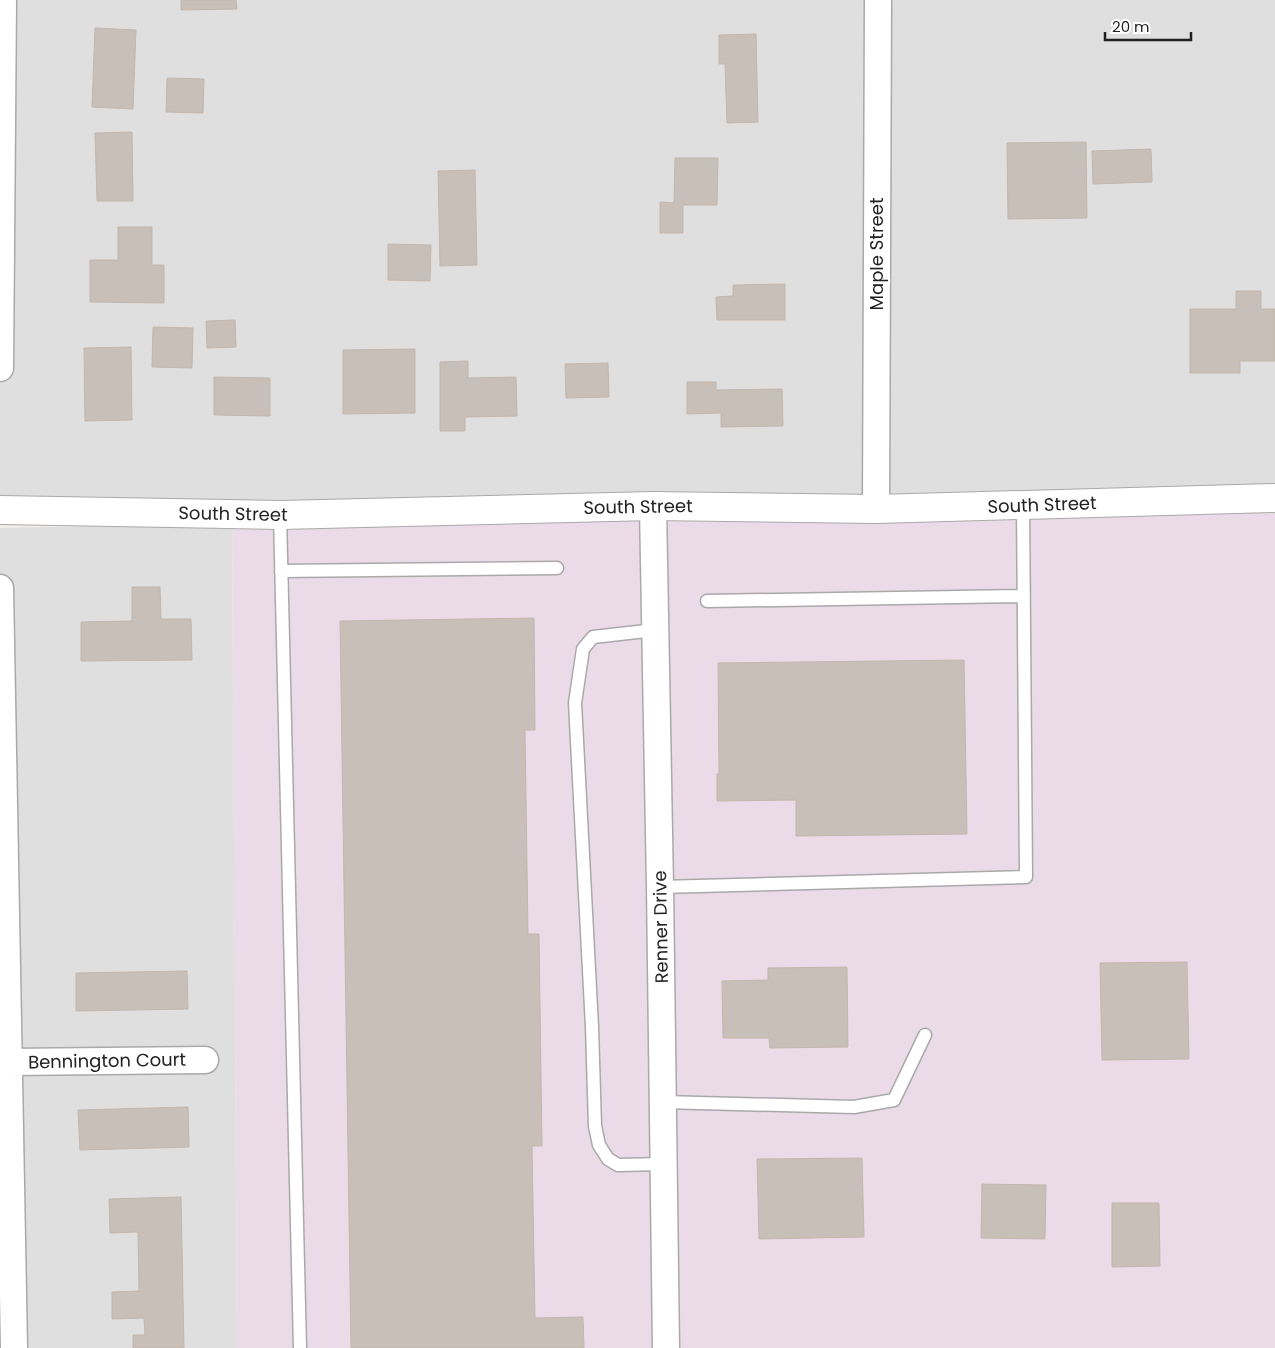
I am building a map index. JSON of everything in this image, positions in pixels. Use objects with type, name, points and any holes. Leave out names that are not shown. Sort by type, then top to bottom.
[{"type":"street","points":[[0,368],[3,0]]},
{"type":"street","name":"Maple Street","points":[[876,509],[878,0]]},
{"type":"street","name":"South Street","points":[[0,510],[280,515],[653,506],[876,509],[1275,498]]},
{"type":"street","name":"Renner Drive","points":[[653,506],[666,1348]]},
{"type":"street","points":[[0,588],[8,1062],[6,1294],[14,1348]]},
{"type":"street","name":"Bennington Court","points":[[8,1062],[205,1060]]},
{"type":"lane","points":[[660,887],[1026,877],[1023,505]]},
{"type":"lane","points":[[280,515],[300,1348]]},
{"type":"lane","points":[[281,571],[557,568]]},
{"type":"lane","points":[[707,601],[1024,596]]},
{"type":"lane","points":[[655,630],[593,637],[583,649],[574,703],[592,1027],[595,1126],[599,1145],[608,1159],[618,1165],[664,1164]]},
{"type":"lane","points":[[663,1102],[854,1107],[894,1100],[924,1035]]},
{"type":"shaded area","points":[[0,0],[1275,0],[1275,485],[0,513]]},
{"type":"shaded area","points":[[1275,502],[1275,1348],[237,1348],[232,523]]},
{"type":"shaded area","points":[[232,523],[237,1348],[0,1348],[0,528]]},
{"type":"building","points":[[181,0],[236,0],[237,9],[181,10]]},
{"type":"building","points":[[95,28],[136,30],[133,109],[92,107]]},
{"type":"building","points":[[756,34],[758,122],[727,123],[725,64],[719,64],[719,35]]},
{"type":"building","points":[[167,78],[204,79],[203,113],[166,112]]},
{"type":"building","points":[[132,132],[133,201],[97,201],[95,133]]},
{"type":"building","points":[[1086,142],[1087,218],[1008,219],[1007,143]]},
{"type":"building","points":[[1151,149],[1152,182],[1093,184],[1092,151]]},
{"type":"building","points":[[675,158],[718,158],[717,205],[683,205],[683,233],[660,233],[660,202],[674,203]]},
{"type":"building","points":[[475,170],[477,265],[440,266],[438,171]]},
{"type":"building","points":[[118,227],[152,227],[152,265],[164,265],[164,303],[90,302],[90,260],[118,260]]},
{"type":"building","points":[[388,244],[431,245],[430,281],[388,280]]},
{"type":"building","points":[[785,284],[785,320],[717,320],[716,297],[733,296],[733,285]]},
{"type":"building","points":[[1236,291],[1261,291],[1261,309],[1275,309],[1275,361],[1240,361],[1240,373],[1190,373],[1190,309],[1236,309]]},
{"type":"building","points":[[235,320],[236,347],[207,348],[206,321]]},
{"type":"building","points":[[153,327],[193,328],[192,368],[152,367]]},
{"type":"building","points":[[131,347],[132,420],[85,421],[84,348]]},
{"type":"building","points":[[415,349],[415,413],[343,414],[343,350]]},
{"type":"building","points":[[468,361],[468,378],[516,377],[517,416],[465,417],[465,431],[440,431],[440,362]]},
{"type":"building","points":[[608,363],[609,397],[566,398],[565,364]]},
{"type":"building","points":[[214,377],[270,378],[270,416],[214,415]]},
{"type":"building","points":[[687,382],[716,382],[716,390],[782,389],[783,426],[721,427],[721,413],[687,414]]},
{"type":"building","points":[[132,587],[160,587],[161,619],[191,619],[192,660],[81,661],[81,622],[132,621]]},
{"type":"building","points":[[534,618],[535,730],[525,730],[528,934],[539,934],[542,1146],[532,1146],[535,1318],[583,1317],[584,1348],[351,1348],[340,621]]},
{"type":"building","points":[[964,660],[967,834],[796,836],[796,800],[717,801],[717,774],[719,774],[718,663]]},
{"type":"building","points":[[1187,962],[1189,1059],[1102,1060],[1100,963]]},
{"type":"building","points":[[847,967],[848,1047],[770,1048],[769,1038],[723,1038],[722,981],[768,980],[768,968]]},
{"type":"building","points":[[187,971],[188,1009],[76,1011],[76,973]]},
{"type":"building","points":[[188,1107],[189,1147],[80,1150],[78,1110]]},
{"type":"building","points":[[862,1158],[864,1237],[759,1239],[757,1159]]},
{"type":"building","points":[[982,1184],[1046,1185],[1045,1239],[981,1238]]},
{"type":"building","points":[[181,1197],[184,1348],[133,1348],[133,1335],[145,1335],[144,1318],[112,1319],[112,1292],[139,1291],[138,1232],[110,1233],[109,1199]]},
{"type":"building","points":[[1112,1203],[1159,1203],[1160,1266],[1112,1267]]}]
